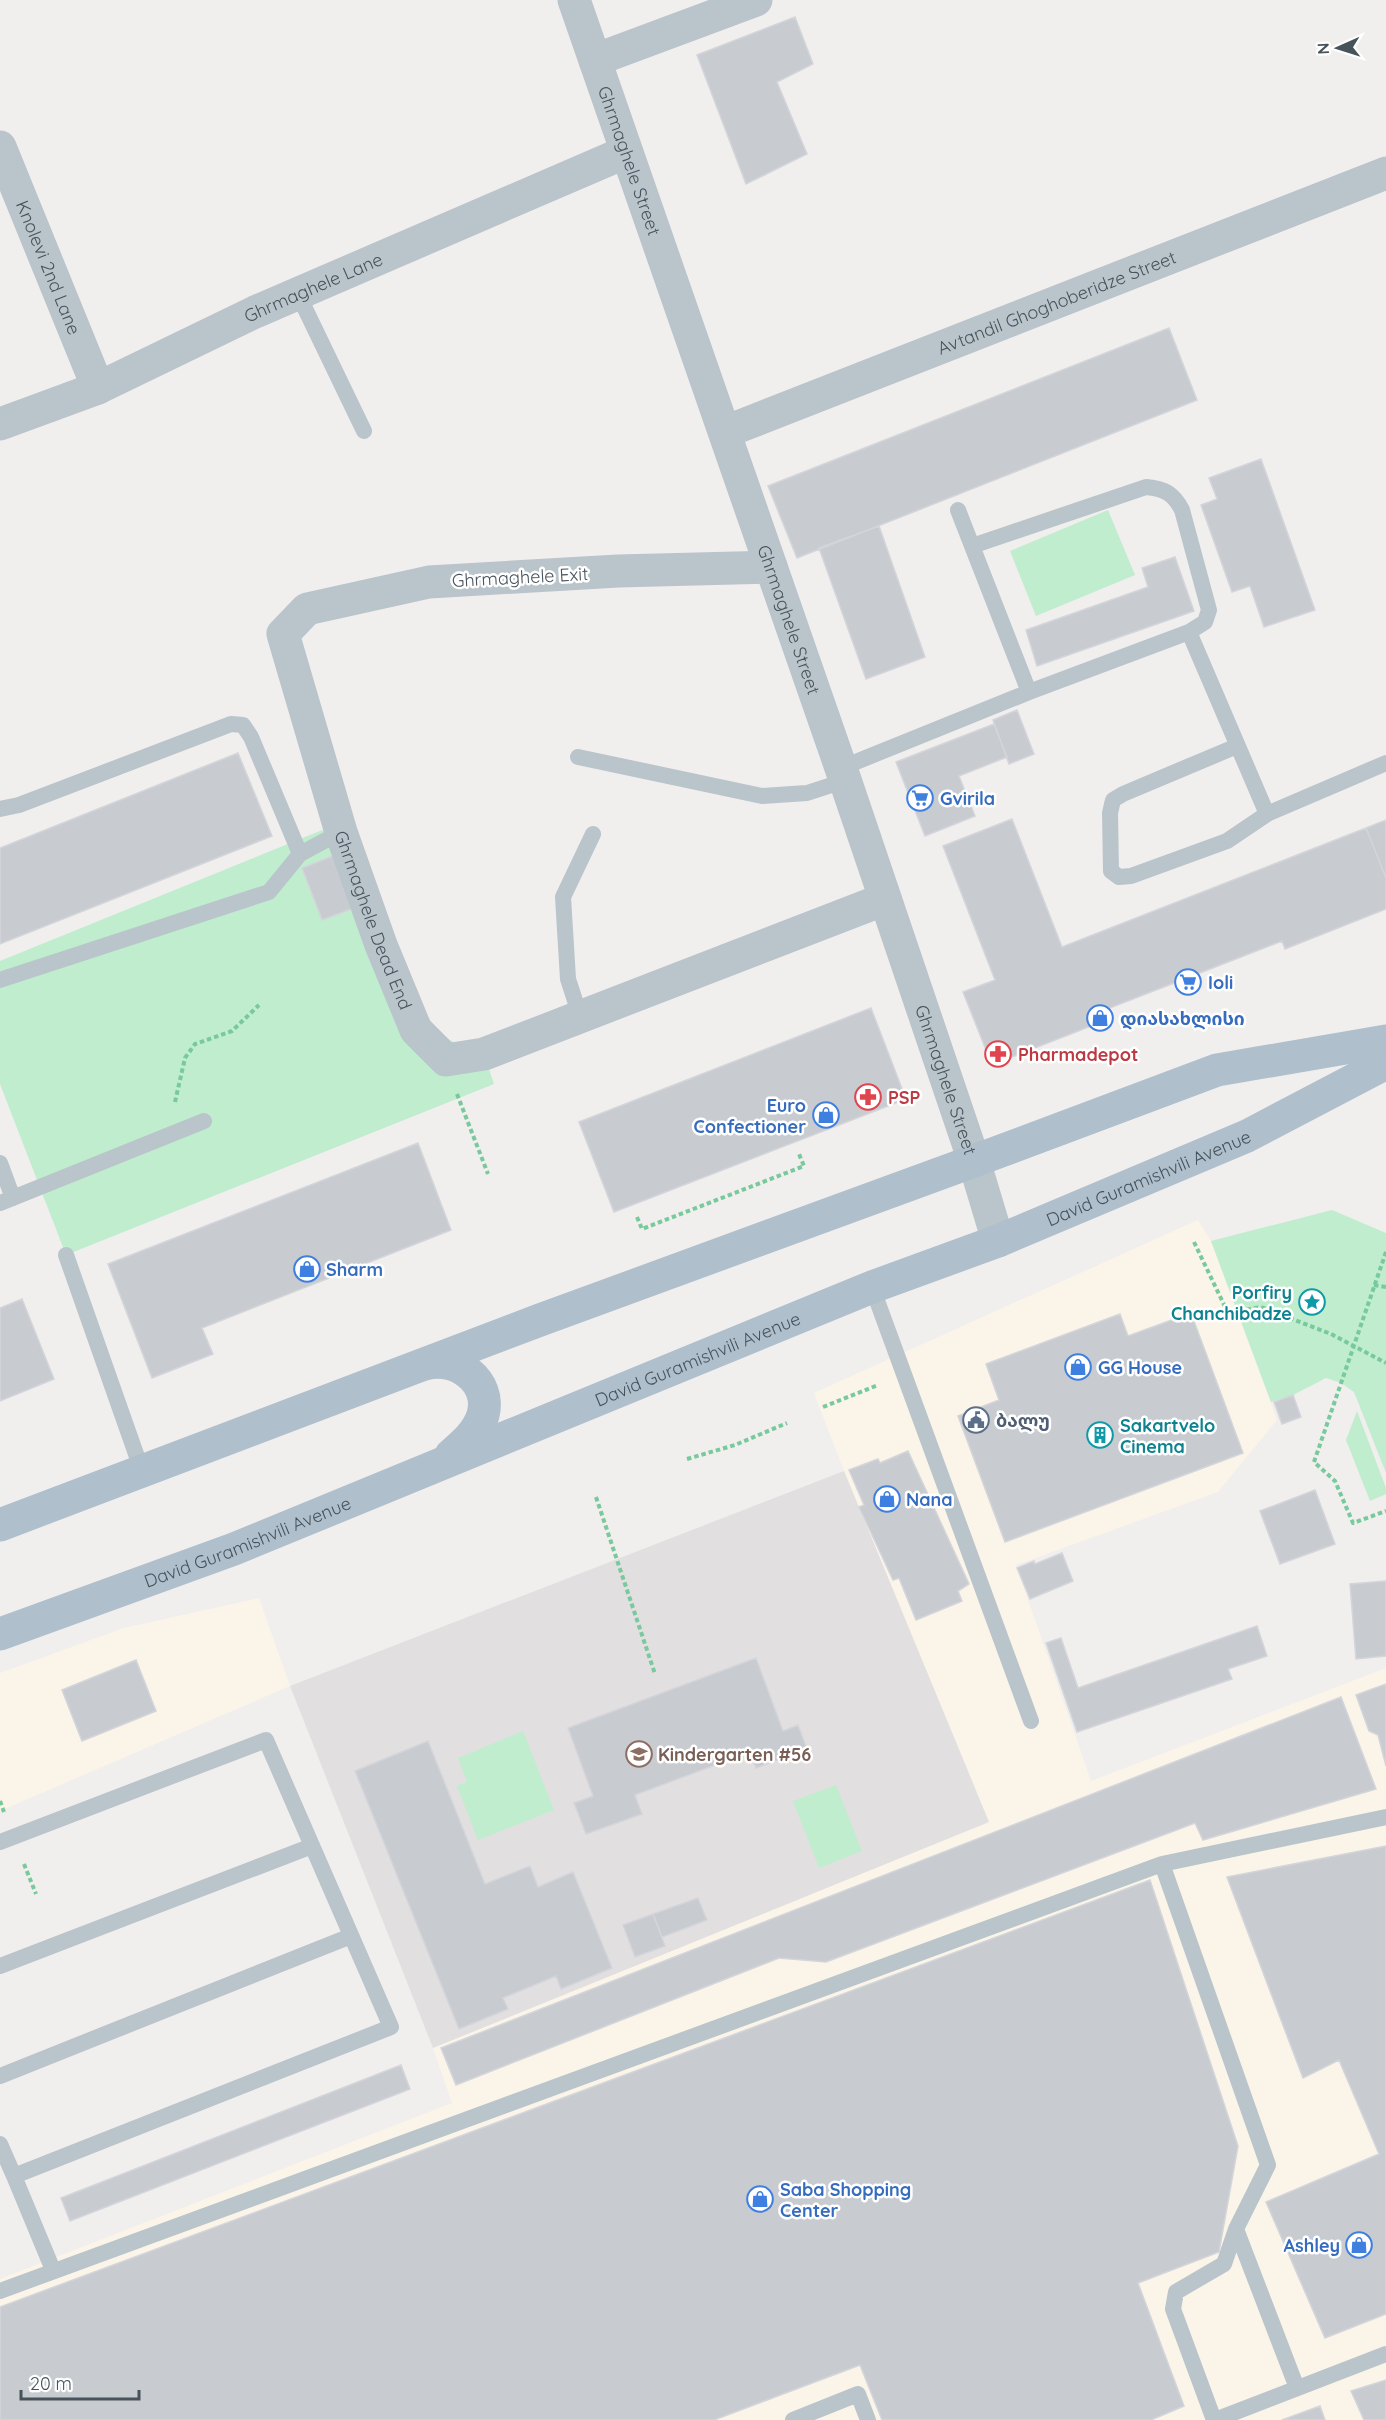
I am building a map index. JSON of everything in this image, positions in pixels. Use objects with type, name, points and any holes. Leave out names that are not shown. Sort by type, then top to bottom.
[{"type":"main road","points":[[0,1525],[418,1366],[1217,1070],[1386,1041]]},
{"type":"main road","name":"David Guramishvili Avenue","points":[[0,1634],[234,1549],[872,1287],[998,1240],[1247,1136],[1386,1063]]},
{"type":"main road","points":[[418,1366],[437,1360],[457,1364],[473,1376],[482,1394],[483,1414],[475,1432],[445,1461]]},
{"type":"street","name":"Ghrmaghele Street","points":[[574,0],[843,774],[974,1161],[998,1240]]},
{"type":"street","points":[[595,60],[756,0]]},
{"type":"street","name":"Knolevi 2nd Lane","points":[[0,147],[98,388]]},
{"type":"street","name":"Ghrmaghele Lane","points":[[0,424],[98,388],[298,294],[626,152]]},
{"type":"street","name":"Avtandil Ghoghoberidze Street","points":[[725,432],[1386,173]]},
{"type":"street","name":"Ghrmaghele Exit","points":[[283,634],[307,609],[429,582],[618,571],[771,567]]},
{"type":"street","name":"Ghrmaghele Dead End","points":[[283,634],[341,832],[381,945],[416,1030],[446,1060],[484,1054],[885,899]]},
{"type":"lane","points":[[298,294],[364,431]]},
{"type":"lane","points":[[578,757],[762,796],[807,793],[843,774],[1029,692],[1189,632],[1205,622],[1209,610],[1182,510],[1175,497],[1159,488],[1146,487],[972,546]]},
{"type":"lane","points":[[958,510],[1029,692]]},
{"type":"lane","points":[[1189,632],[1267,814]]},
{"type":"lane","points":[[0,809],[19,805],[231,724],[243,725],[300,855]]},
{"type":"lane","points":[[1237,746],[1123,794],[1113,801],[1110,813],[1111,871],[1119,877],[1131,876],[1227,841],[1267,814],[1386,763]]},
{"type":"lane","points":[[0,980],[269,892],[300,855],[341,832]]},
{"type":"lane","points":[[580,1016],[568,979],[563,897],[593,834]]},
{"type":"lane","points":[[0,1163],[7,1200],[204,1121]]},
{"type":"lane","points":[[66,1255],[142,1472]]},
{"type":"lane","points":[[872,1287],[1031,1721]]},
{"type":"lane","points":[[0,1842],[266,1740],[391,2027],[8,2171]]},
{"type":"lane","points":[[0,2291],[1162,1864],[1386,1817]]},
{"type":"lane","points":[[0,1966],[312,1846]]},
{"type":"lane","points":[[1162,1864],[1268,2165],[1236,2229],[1224,2264],[1176,2292],[1173,2309],[1214,2420],[1385,2353]]},
{"type":"lane","points":[[0,2076],[351,1936]]},
{"type":"lane","points":[[0,2144],[8,2171],[53,2270]]},
{"type":"lane","points":[[1236,2229],[1297,2388]]},
{"type":"lane","points":[[793,2420],[858,2394],[868,2420]]},
{"type":"path","points":[[175,1133],[174,1110],[185,1058],[195,1044],[232,1031],[259,1005]]},
{"type":"path","points":[[460,1102],[488,1174]]},
{"type":"path","points":[[637,1217],[642,1228],[804,1166],[799,1154]]},
{"type":"path","points":[[1194,1242],[1227,1313],[1261,1307],[1332,1334],[1386,1363]]},
{"type":"path","points":[[1386,1252],[1314,1462],[1335,1480],[1353,1522],[1386,1511]]},
{"type":"path","points":[[1374,1285],[1386,1287]]},
{"type":"path","points":[[823,1407],[875,1385]]},
{"type":"path","points":[[687,1459],[735,1445],[787,1423]]},
{"type":"path","points":[[596,1497],[655,1674]]},
{"type":"shaded area","points":[[1198,1220],[1211,1241],[1277,1420],[1218,1492],[1016,1565],[1091,1781],[1386,1668],[1386,2420],[0,2420],[0,2279],[452,2103],[433,2048],[989,1822],[814,1393]]},
{"type":"shaded area","name":"Kindergarten #56","points":[[844,1471],[989,1822],[433,2048],[290,1686]]},
{"type":"shaded area","points":[[259,1598],[290,1686],[0,1811],[0,1673],[124,1628]]},
{"type":"green space","points":[[1108,510],[1135,575],[1036,616],[1010,551]]},
{"type":"green space","points":[[342,822],[417,997],[439,1036],[484,1054],[494,1084],[66,1255],[0,1084],[0,961]]},
{"type":"green space","points":[[1332,1210],[1386,1233],[1386,1473],[1354,1392],[1341,1383],[1326,1378],[1293,1395],[1271,1402],[1211,1241]]},
{"type":"green space","points":[[1357,1411],[1386,1488],[1386,1494],[1370,1501],[1346,1440]]},
{"type":"green space","points":[[523,1731],[554,1810],[478,1840],[457,1786],[467,1782],[458,1758]]},
{"type":"green space","points":[[836,1785],[862,1851],[819,1868],[793,1801]]},
{"type":"building","points":[[795,17],[813,64],[777,82],[807,154],[746,184],[697,55]]},
{"type":"building","points":[[1169,328],[1197,400],[797,558],[768,486]]},
{"type":"building","points":[[1261,459],[1315,610],[1264,627],[1250,586],[1232,592],[1201,505],[1217,499],[1209,478]]},
{"type":"building","points":[[879,526],[925,657],[866,679],[819,548]]},
{"type":"building","points":[[1175,557],[1194,611],[1037,666],[1026,630],[1148,587],[1142,568]]},
{"type":"building","points":[[1017,710],[1034,754],[1009,764],[993,720]]},
{"type":"building","points":[[994,724],[1007,757],[959,776],[975,816],[925,836],[896,762]]},
{"type":"building","points":[[238,753],[272,836],[0,944],[0,848]]},
{"type":"building","points":[[1012,819],[1062,947],[1366,828],[1386,878],[1386,909],[1285,949],[1282,941],[1102,1011],[1106,1020],[992,1065],[963,992],[995,980],[943,846]]},
{"type":"building","points":[[1386,820],[1386,878],[1366,828]]},
{"type":"building","points":[[340,853],[360,906],[322,920],[302,868]]},
{"type":"building","points":[[871,1008],[906,1099],[614,1212],[579,1122]]},
{"type":"building","points":[[418,1143],[451,1230],[202,1328],[213,1354],[152,1378],[108,1264]]},
{"type":"building","points":[[22,1299],[54,1379],[0,1401],[0,1308]]},
{"type":"building","name":"Sakartvelo Cinema","points":[[1191,1313],[1243,1453],[1005,1542],[958,1416],[999,1400],[986,1364],[1120,1314],[1128,1336]]},
{"type":"building","points":[[1293,1395],[1301,1417],[1282,1424],[1274,1402]]},
{"type":"building","points":[[908,1451],[969,1584],[958,1591],[962,1601],[916,1620],[899,1578],[893,1580],[859,1507],[864,1505],[849,1470],[878,1459],[880,1463]]},
{"type":"building","points":[[1315,1490],[1335,1544],[1280,1564],[1260,1511]]},
{"type":"building","points":[[1062,1553],[1073,1581],[1030,1599],[1017,1568],[1034,1561],[1035,1564]]},
{"type":"building","points":[[1386,1581],[1386,1656],[1356,1659],[1350,1584]]},
{"type":"building","points":[[1257,1626],[1267,1656],[1228,1669],[1232,1679],[1077,1732],[1046,1643],[1061,1638],[1078,1688]]},
{"type":"building","points":[[756,1658],[783,1731],[798,1725],[807,1749],[756,1768],[750,1752],[635,1795],[642,1814],[586,1834],[574,1803],[593,1796],[568,1728]]},
{"type":"building","points":[[136,1660],[156,1711],[82,1741],[62,1690]]},
{"type":"building","points":[[1386,1684],[1386,1766],[1378,1735],[1369,1731],[1356,1695]]},
{"type":"building","points":[[1341,1697],[1376,1789],[1203,1840],[1195,1823],[826,1962],[779,1958],[456,2085],[441,2048]]},
{"type":"building","points":[[428,1741],[485,1884],[530,1866],[538,1887],[573,1872],[612,1968],[561,1989],[556,1976],[503,1998],[508,2009],[459,2029],[355,1771]]},
{"type":"building","points":[[1386,1846],[1386,2314],[1325,2338],[1266,2202],[1379,2154],[1339,2060],[1303,2078],[1227,1877]]},
{"type":"building","name":"Saba Shopping Center","points":[[1150,1880],[1238,2146],[1219,2252],[1138,2283],[1184,2406],[1151,2420],[882,2420],[860,2365],[714,2420],[0,2420],[0,2307]]},
{"type":"building","points":[[698,1898],[707,1920],[662,1937],[653,1914]]},
{"type":"building","points":[[653,1914],[665,1946],[635,1957],[623,1925]]},
{"type":"building","points":[[401,2065],[410,2089],[70,2221],[61,2198]]},
{"type":"building","points":[[1386,2380],[1386,2420],[1364,2420],[1351,2391]]},
{"type":"building","points":[[1320,2406],[1325,2420],[1282,2420]]},
{"type":"place","name":"Gvirila","points":[[920,798]]},
{"type":"place","name":"Ioli","points":[[1188,982]]},
{"type":"place","name":"დიასახლისი","points":[[1100,1018]]},
{"type":"place","name":"Pharmadepot","points":[[998,1054]]},
{"type":"place","name":"PSP","points":[[868,1097]]},
{"type":"place","name":"Euro Confectioner","points":[[826,1115]]},
{"type":"place","name":"Sharm","points":[[307,1269]]},
{"type":"place","name":"Porfiry Chanchibadze","points":[[1312,1302]]},
{"type":"place","name":"GG House","points":[[1078,1367]]},
{"type":"place","name":"ბალუ","points":[[976,1420]]},
{"type":"place","name":"Sakartvelo Cinema","points":[[1100,1435]]},
{"type":"place","name":"Nana","points":[[887,1499]]},
{"type":"place","name":"Kindergarten #56","points":[[639,1754]]},
{"type":"place","name":"Saba Shopping Center","points":[[760,2199]]},
{"type":"place","name":"Ashley","points":[[1359,2245]]}]
